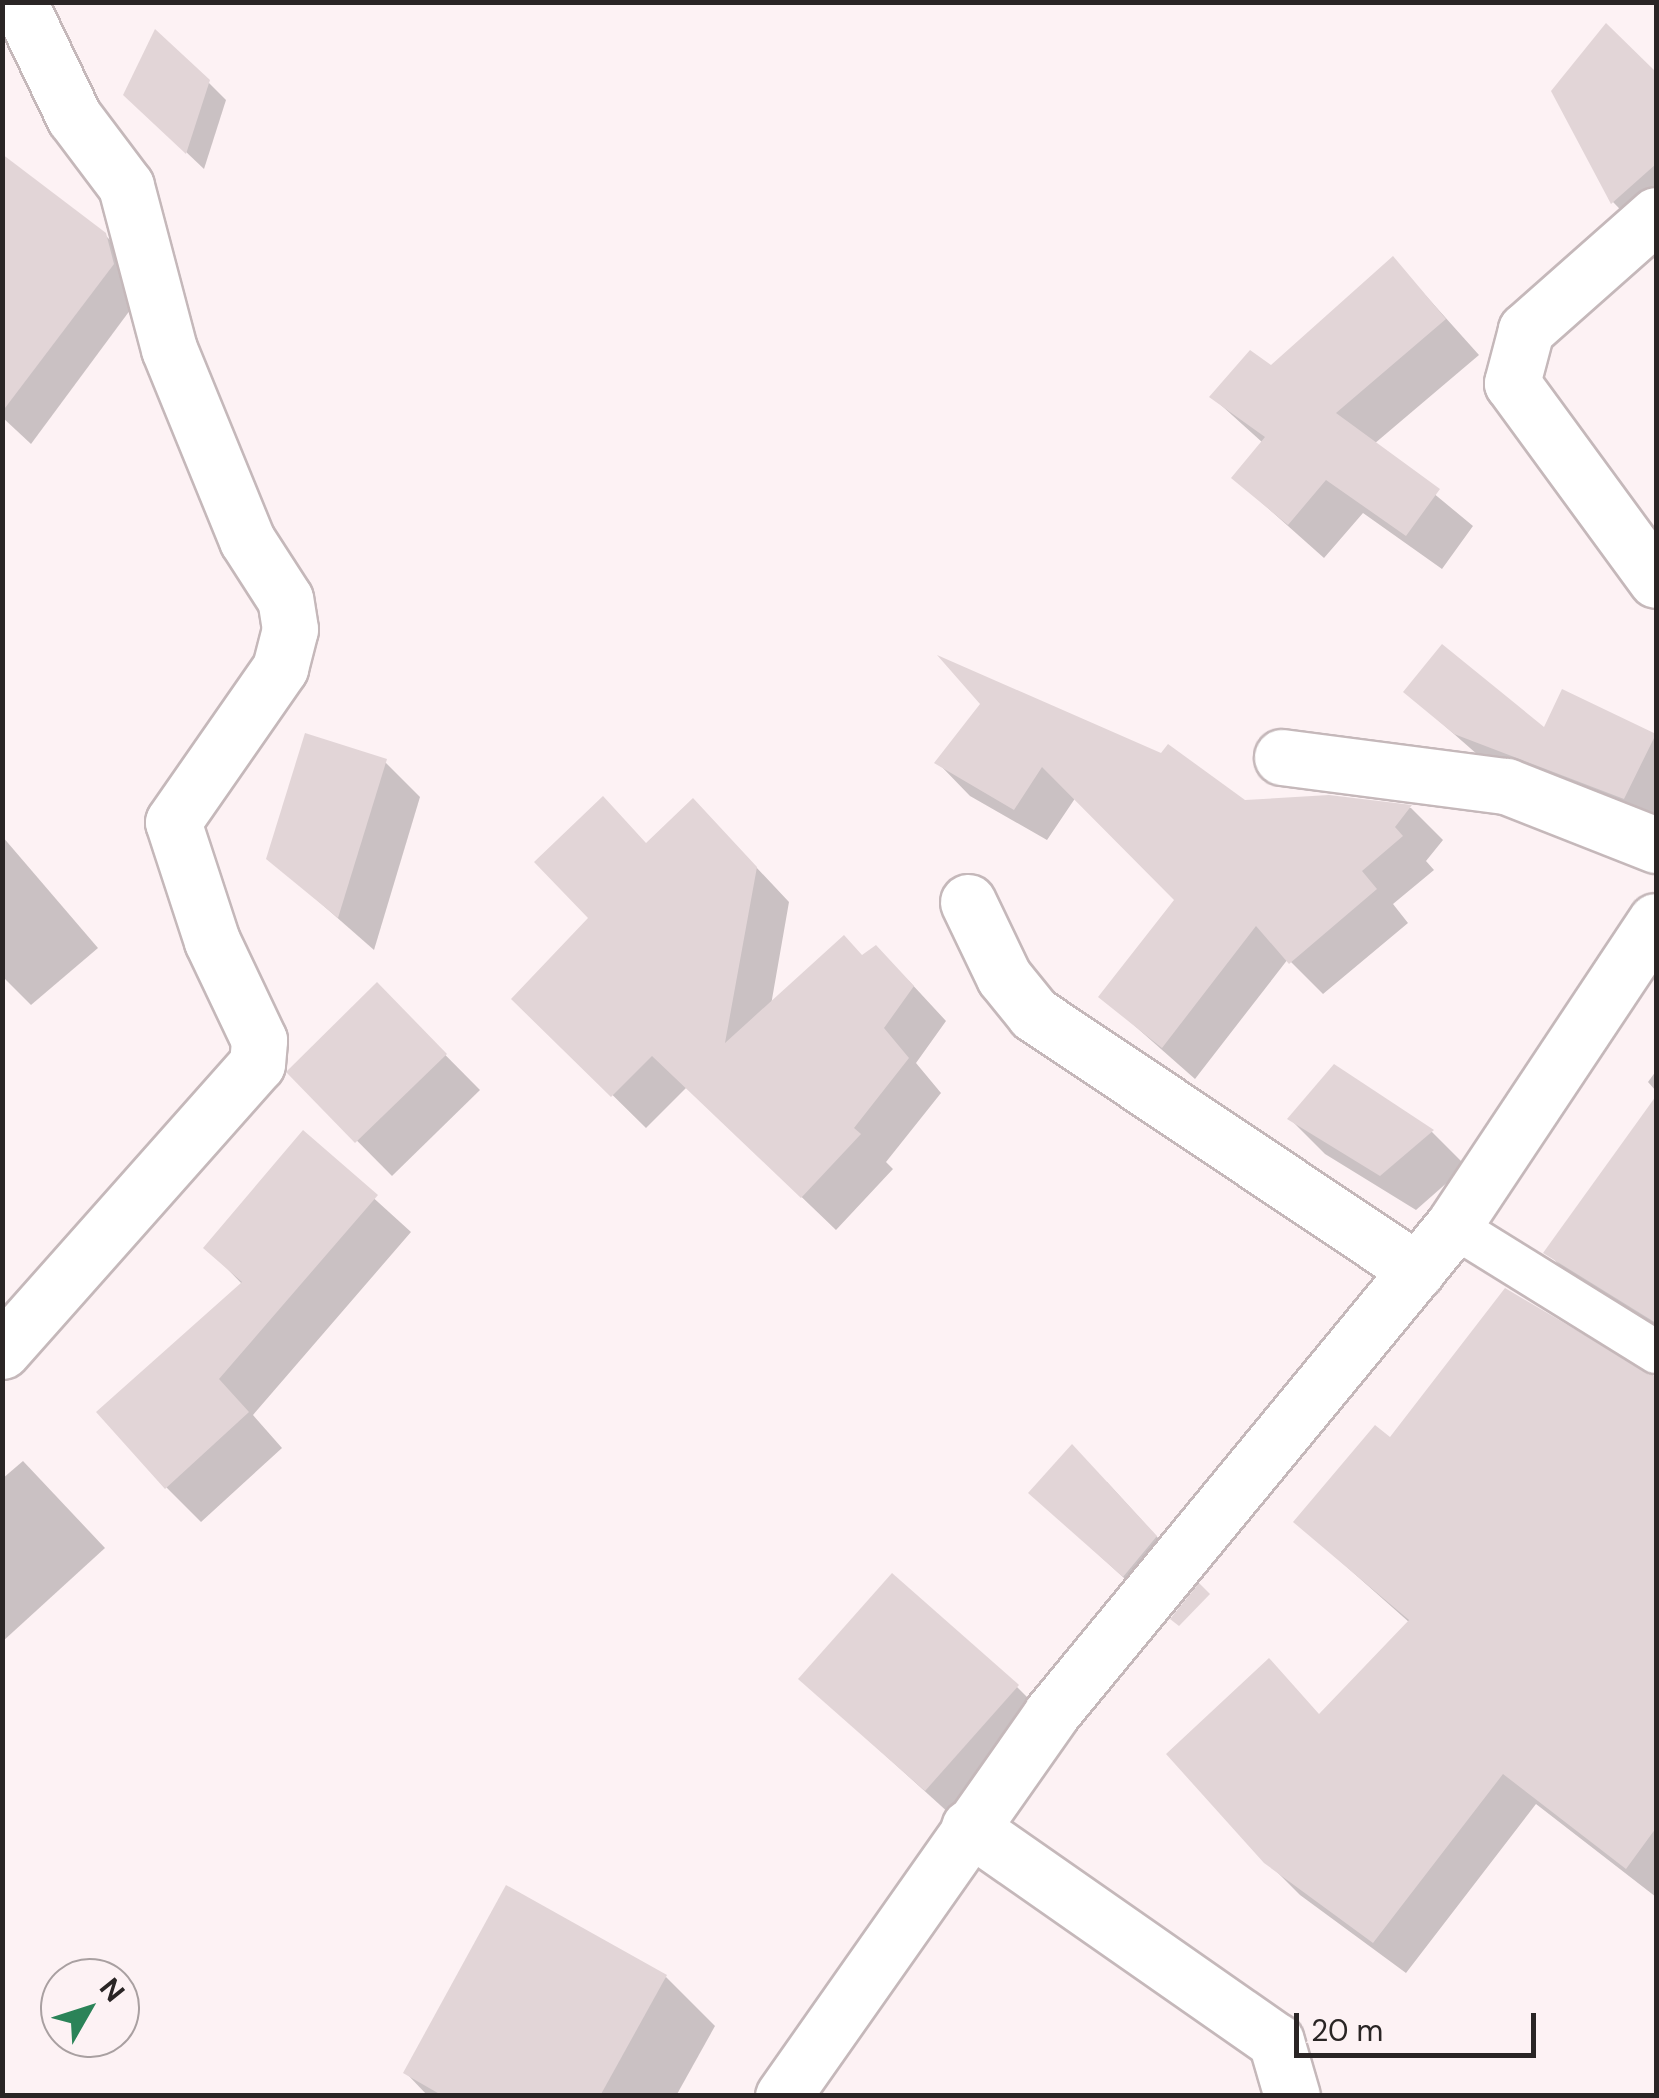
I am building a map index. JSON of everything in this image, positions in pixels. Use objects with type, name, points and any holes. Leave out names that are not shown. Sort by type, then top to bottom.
[{"type":"street","points":[[2,1351],[256,1064],[260,1040],[212,941],[173,822],[280,668],[290,629],[284,599],[248,540],[169,350],[126,186],[74,117],[18,2]]},
{"type":"street","points":[[1656,215],[1526,330],[1512,383],[1656,580]]},
{"type":"street","points":[[1282,756],[1506,786],[1656,844]]},
{"type":"street","points":[[968,902],[1004,977],[1034,1014],[1418,1270]]},
{"type":"street","points":[[784,2096],[1051,1714],[1453,1226],[1656,921]]},
{"type":"street","points":[[970,1827],[1276,2041],[1292,2096]]},
{"type":"lane","points":[[1453,1226],[1656,1352]]},
{"type":"building","points":[[1606,23],[1656,72],[1656,164],[1611,204],[1551,91]]},
{"type":"building","points":[[155,29],[210,80],[186,154],[123,95]]},
{"type":"building","points":[[2,154],[106,233],[114,264],[2,412]]},
{"type":"building","points":[[1393,256],[1446,319],[1336,413],[1440,489],[1406,536],[1326,480],[1288,525],[1231,478],[1265,437],[1209,397],[1250,350],[1271,365]]},
{"type":"building","points":[[1442,644],[1544,727],[1562,689],[1656,734],[1624,799],[1454,734],[1403,692]]},
{"type":"building","points":[[937,655],[1161,753],[1168,744],[1245,800],[1329,795],[1412,805],[1395,827],[1403,836],[1362,871],[1377,889],[1289,964],[1256,926],[1162,1048],[1098,997],[1174,900],[1042,767],[1014,810],[934,763],[980,704]]},
{"type":"building","points":[[305,733],[387,759],[338,918],[266,859]]},
{"type":"building","points":[[603,796],[646,843],[693,798],[757,867],[725,1043],[844,935],[862,955],[876,945],[914,986],[884,1028],[909,1058],[854,1128],[861,1134],[801,1198],[652,1056],[611,1097],[511,999],[588,918],[534,862]]},
{"type":"building","points":[[377,982],[447,1054],[355,1143],[286,1072]]},
{"type":"building","points":[[1334,1064],[1434,1130],[1380,1176],[1287,1119]]},
{"type":"building","points":[[1656,1096],[1656,1323],[1543,1253]]},
{"type":"building","points":[[303,1130],[378,1195],[219,1379],[249,1412],[165,1489],[96,1412],[242,1282],[203,1248]]},
{"type":"building","points":[[1505,1288],[1656,1377],[1656,1828],[1626,1869],[1503,1774],[1373,1943],[1264,1863],[1166,1754],[1269,1658],[1319,1714],[1409,1620],[1293,1522],[1375,1425],[1390,1437]]},
{"type":"building","points":[[1072,1444],[1157,1536],[1123,1577],[1028,1493]]},
{"type":"building","points":[[892,1573],[1019,1685],[925,1791],[798,1679]]},
{"type":"building","points":[[1199,1583],[1210,1594],[1179,1626],[1170,1619]]},
{"type":"building","points":[[506,1885],[667,1975],[600,2096],[443,2096],[403,2073]]}]
